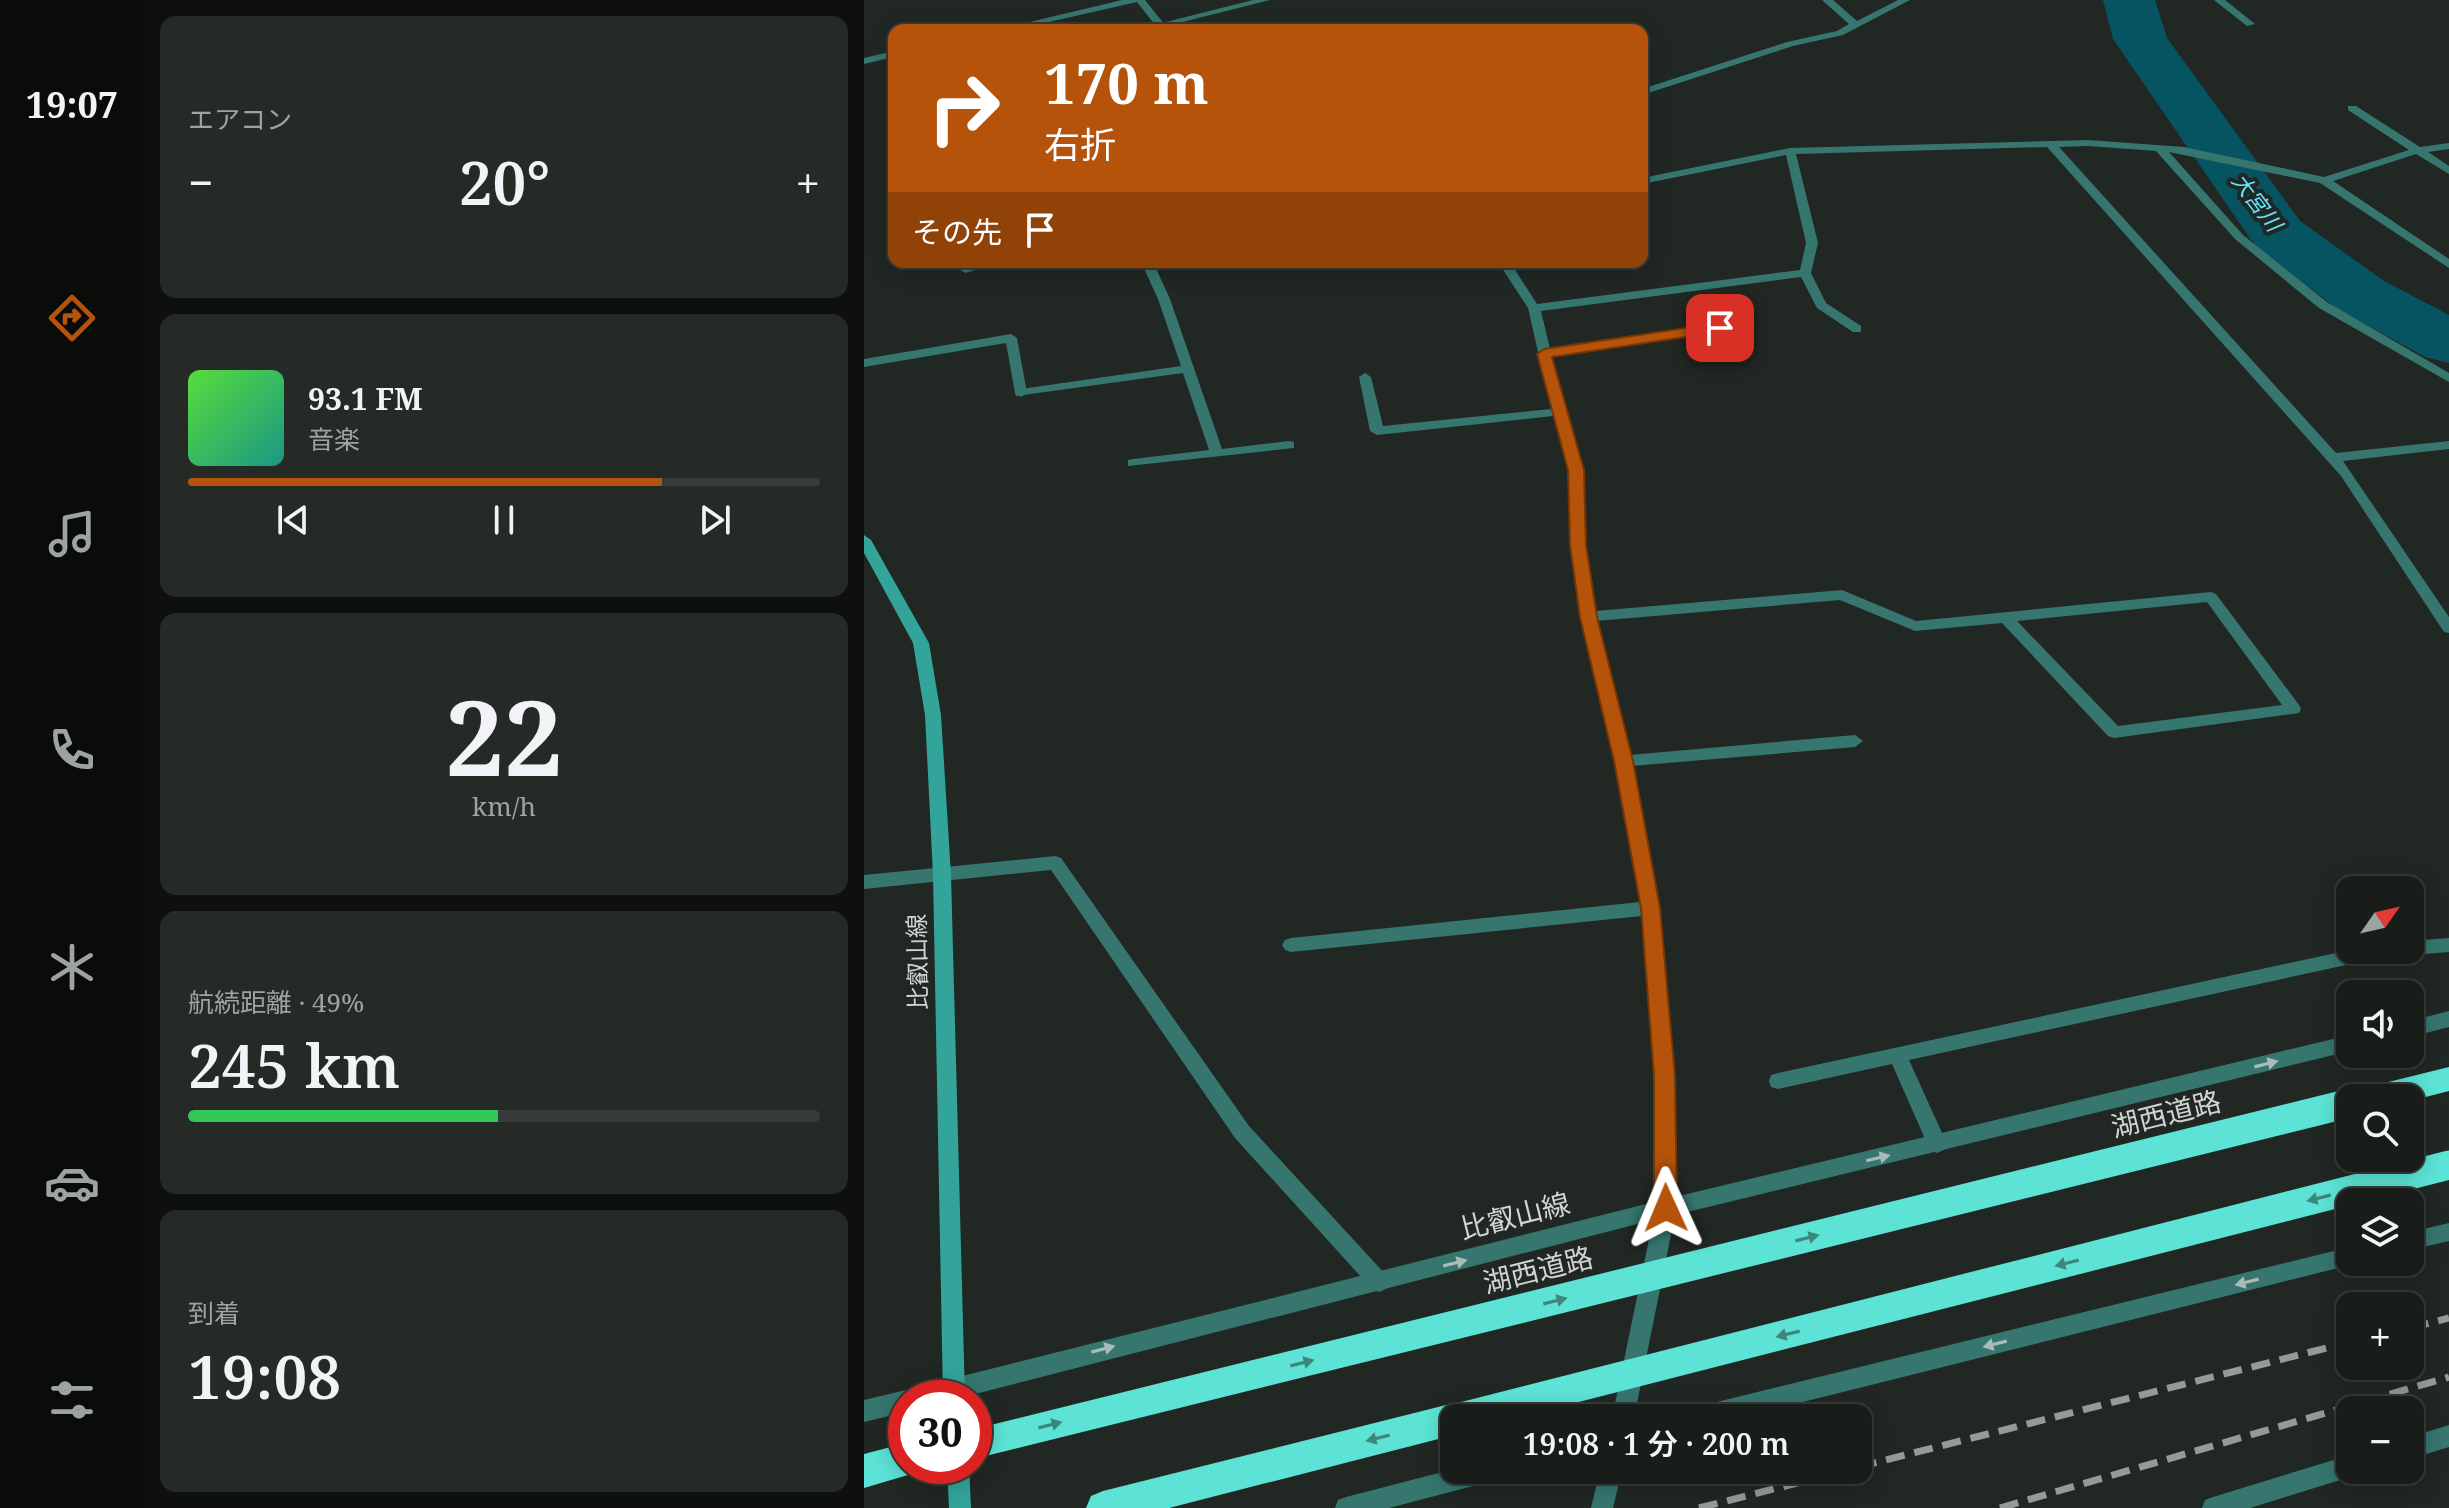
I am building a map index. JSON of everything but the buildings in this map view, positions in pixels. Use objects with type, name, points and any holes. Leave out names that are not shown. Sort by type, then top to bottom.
[{"type":"highway","points":[[2424,1085],[2449,1079]]},
{"type":"highway","name":"湖西道路","points":[[992,1440],[2336,1106]]},
{"type":"highway","points":[[1511,1404],[2449,1165]]},
{"type":"highway","points":[[1103,1508],[1440,1422]]},
{"type":"highway","points":[[864,1471],[888,1465]]},
{"type":"main road","name":"比叡山線","points":[[864,540],[921,643],[933,715],[942,875],[954,1380]]},
{"type":"main road","points":[[959,1484],[960,1508]]},
{"type":"street","points":[[1028,24],[1137,0],[1158,24]]},
{"type":"street","points":[[1177,24],[1265,0]]},
{"type":"street","points":[[1827,0],[1856,25]]},
{"type":"street","points":[[1648,90],[1790,44],[1840,33],[1905,0]]},
{"type":"street","points":[[2219,0],[2250,24]]},
{"type":"street","points":[[864,61],[888,55]]},
{"type":"street","points":[[2352,108],[2449,171]]},
{"type":"street","points":[[2050,144],[2346,473],[2449,628]]},
{"type":"street","points":[[1648,180],[1790,151],[2050,144],[2184,150],[2324,180],[2449,264]]},
{"type":"street","points":[[2324,180],[2416,151],[2449,146]]},
{"type":"street","points":[[2159,148],[2239,237],[2323,305],[2449,378]]},
{"type":"street","points":[[1790,151],[1812,243],[1805,273],[1821,305],[1857,329]]},
{"type":"street","points":[[965,269],[969,268]]},
{"type":"street","points":[[1150,268],[1164,299],[1217,453]]},
{"type":"street","points":[[1508,268],[1534,308],[1558,412],[1576,470],[1578,545],[1588,617],[1623,761],[1650,908],[1664,1076],[1666,1208],[1626,1404]]},
{"type":"street","points":[[1534,308],[1805,273]]},
{"type":"street","points":[[1544,354],[1749,323]]},
{"type":"street","points":[[864,363],[1011,338],[1021,393],[1188,369]]},
{"type":"street","points":[[1365,377],[1377,431],[1558,412]]},
{"type":"street","points":[[1133,463],[1289,445]]},
{"type":"street","points":[[2332,458],[2449,445]]},
{"type":"street","points":[[1588,617],[1842,595],[1915,626],[2005,617],[2211,597],[2293,709],[2114,732],[2005,617]]},
{"type":"street","points":[[1623,761],[1855,741]]},
{"type":"street","points":[[864,882],[1055,863],[1242,1132],[1379,1282]]},
{"type":"street","points":[[1291,945],[1650,908]]},
{"type":"street","points":[[2424,947],[2449,945]]},
{"type":"street","points":[[1778,1081],[2336,960]]},
{"type":"street","points":[[2424,1025],[2449,1019]]},
{"type":"street","name":"比叡山線","points":[[992,1383],[1119,1345],[1666,1208],[2336,1046]]},
{"type":"street","points":[[1898,1056],[1937,1144]]},
{"type":"street","points":[[2424,1238],[2449,1232]]},
{"type":"street","points":[[1753,1404],[2336,1259]]},
{"type":"street","points":[[864,1411],[888,1405]]},
{"type":"street","points":[[2424,1444],[2449,1436]]},
{"type":"street","points":[[2213,1508],[2336,1470]]},
{"type":"street","points":[[1346,1508],[1440,1484]]},
{"type":"street","points":[[1602,1508],[1608,1484]]},
{"type":"waterway","name":"大宮川","points":[[2129,0],[2140,39],[2278,234],[2361,295],[2449,342]]},
{"type":"railway","points":[[2424,1324],[2449,1318]]},
{"type":"railway","points":[[1872,1463],[2336,1346]]},
{"type":"railway","points":[[2000,1508],[2449,1377]]},
{"type":"railway","points":[[1699,1508],[1793,1484]]},
{"type":"route","points":[[1666,1208],[1664,1076],[1650,908],[1623,761],[1588,617],[1578,545],[1576,470],[1544,354],[1720,328]]}]
